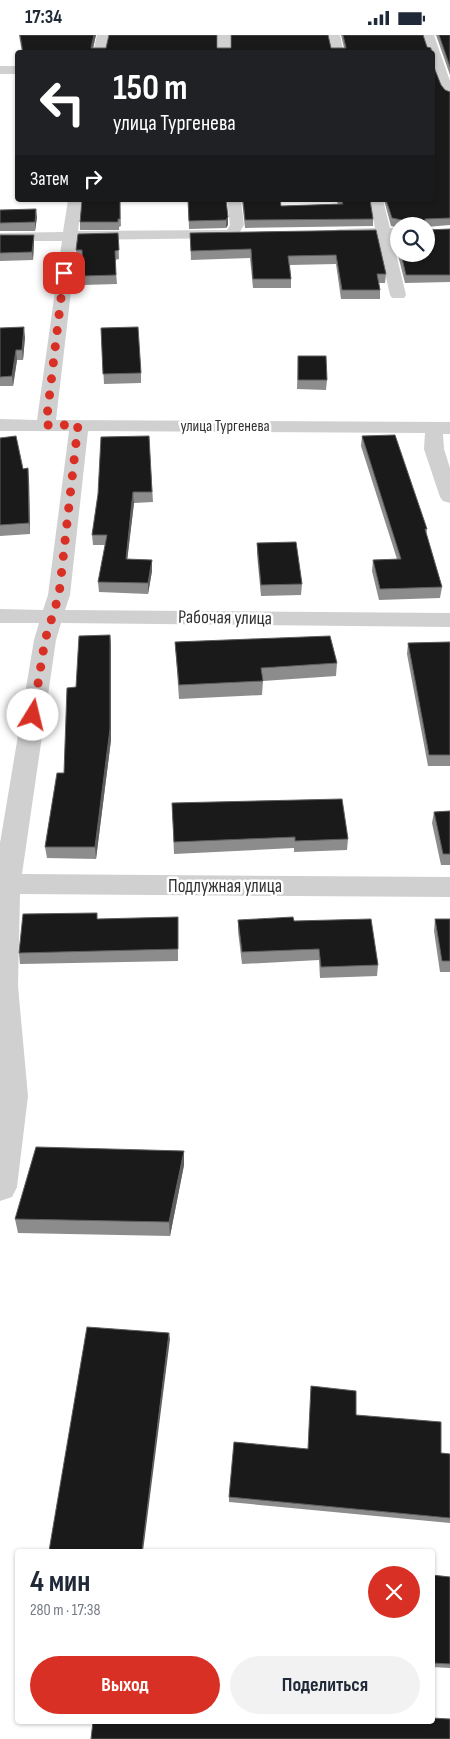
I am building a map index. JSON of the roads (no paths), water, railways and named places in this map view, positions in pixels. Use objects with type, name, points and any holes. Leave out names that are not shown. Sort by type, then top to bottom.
[{"type":"street","points":[[100,50],[103,35]]},
{"type":"street","points":[[224,35],[224,50]]},
{"type":"street","points":[[334,35],[337,50]]},
{"type":"street","points":[[428,35],[434,50]]},
{"type":"street","points":[[435,54],[450,94]]},
{"type":"street","points":[[0,70],[15,70]]},
{"type":"street","points":[[46,425],[75,202]]},
{"type":"street","points":[[232,234],[236,225],[234,202]]},
{"type":"street","points":[[376,202],[398,295]]},
{"type":"street","points":[[326,233],[390,233]]},
{"type":"street","points":[[0,237],[251,234]]},
{"type":"street","name":"улица Тургенева","points":[[0,425],[442,428]]},
{"type":"street","points":[[0,1187],[12,1096],[4,986],[3,884],[45,640],[59,595],[78,425]]},
{"type":"street","points":[[442,428],[434,449],[450,497]]},
{"type":"street","name":"Рабочая улица","points":[[0,616],[450,620]]},
{"type":"street","name":"Подлужная улица","points":[[3,884],[450,887]]}]
